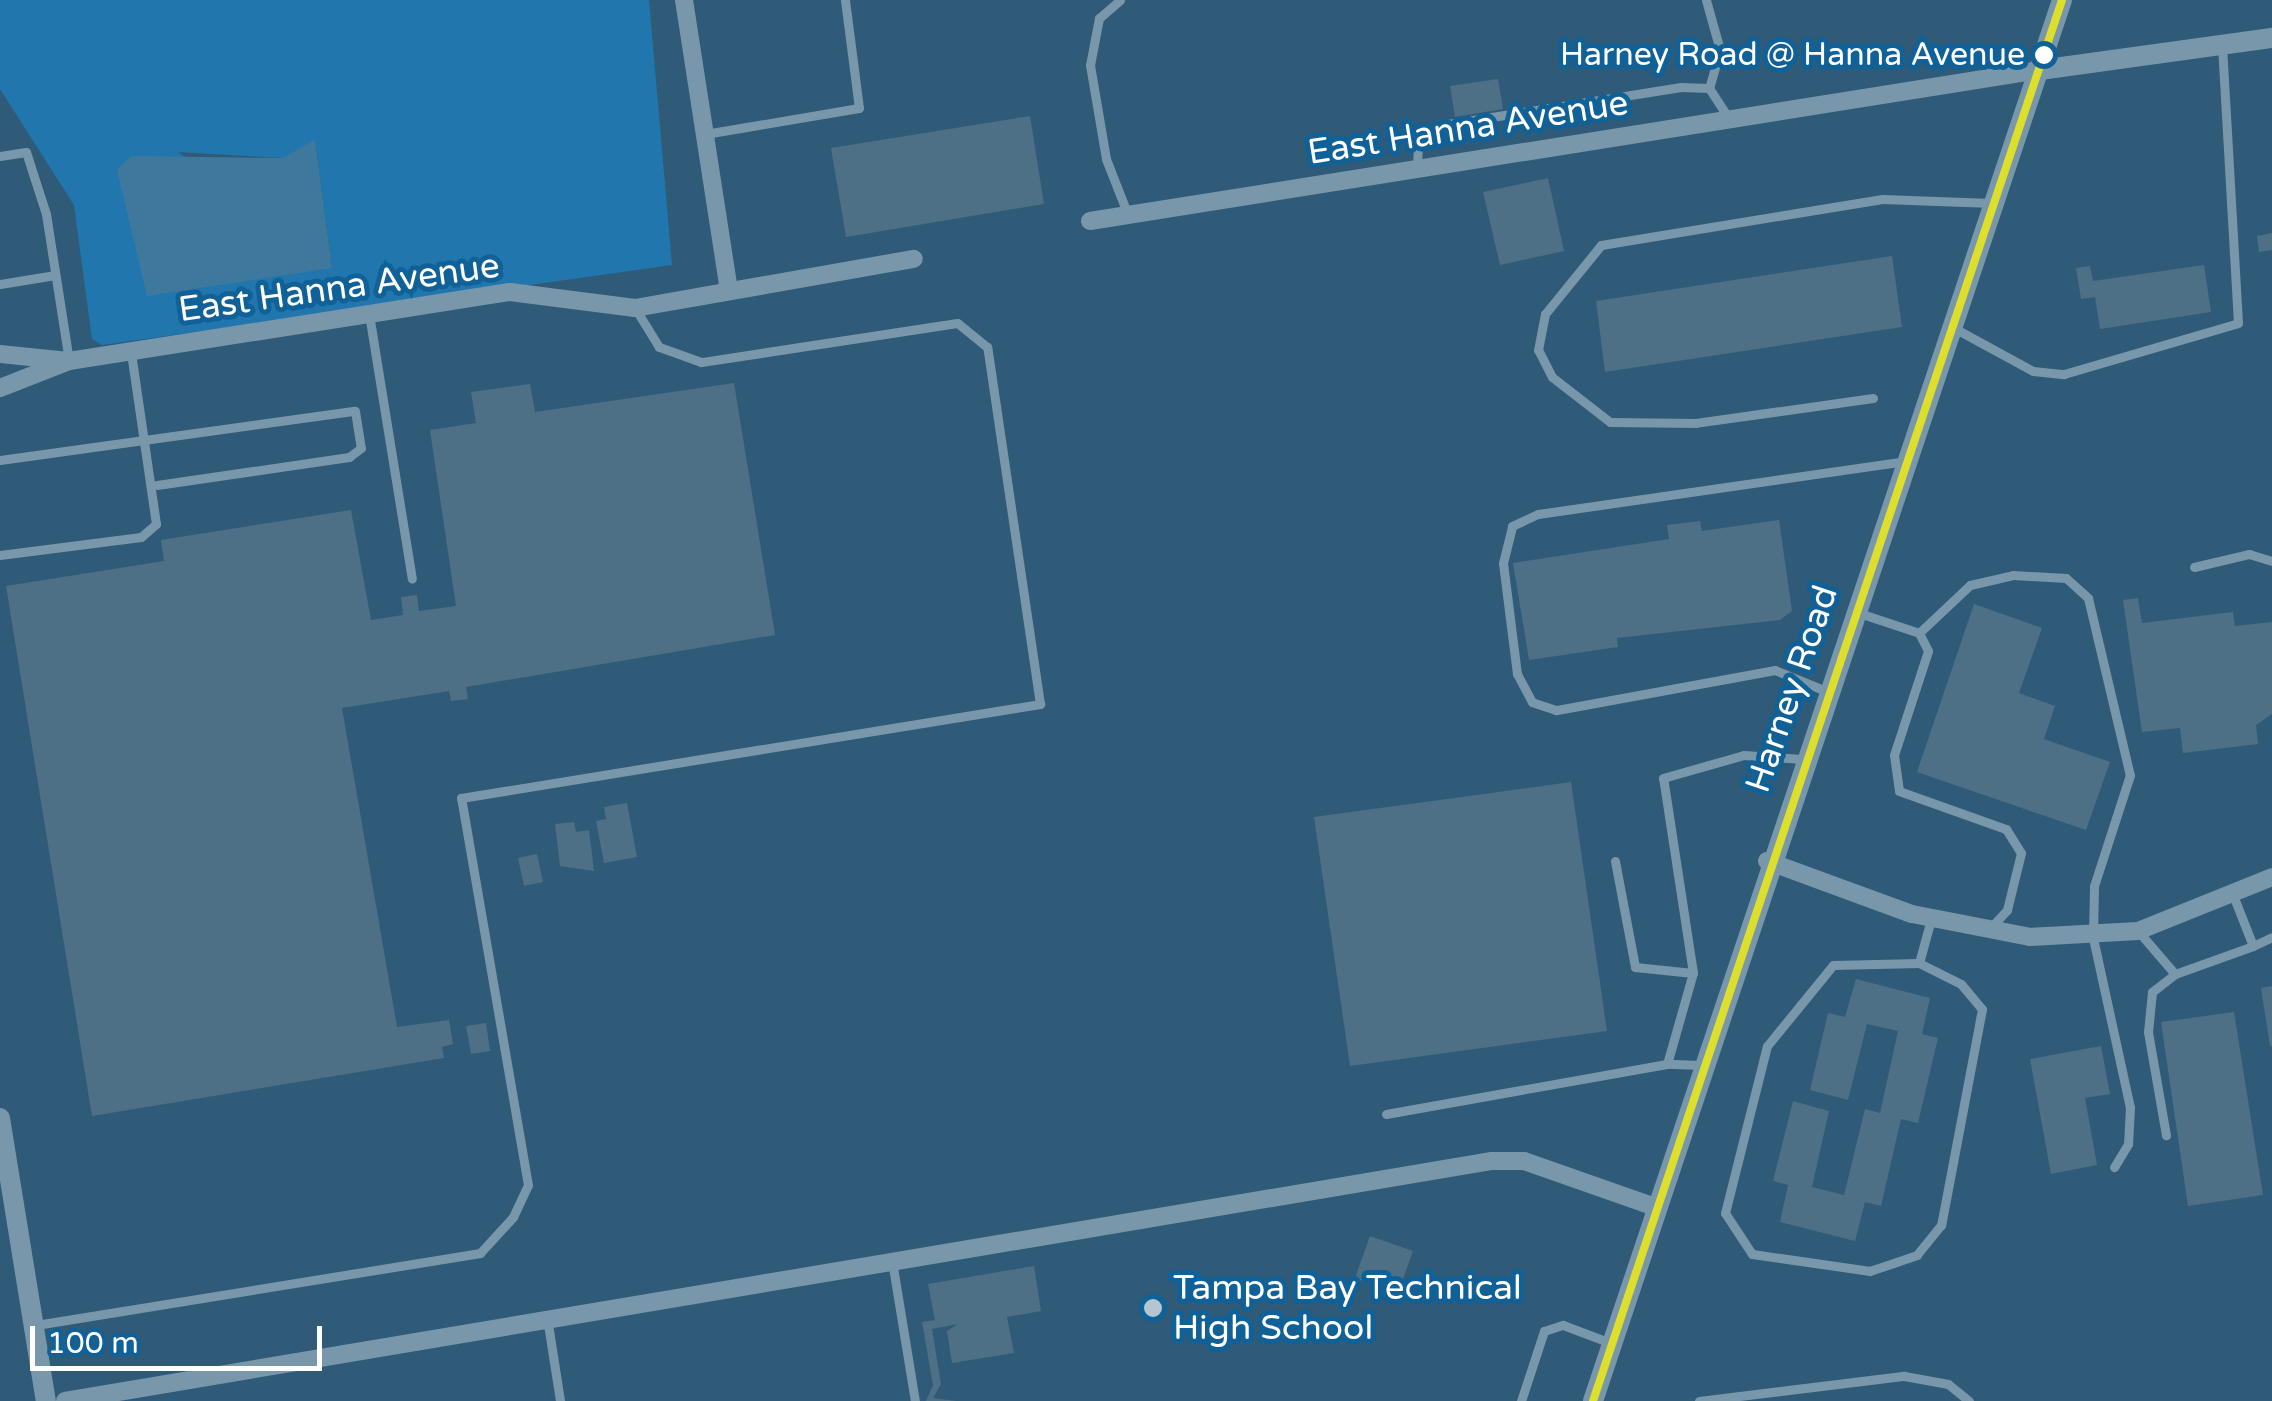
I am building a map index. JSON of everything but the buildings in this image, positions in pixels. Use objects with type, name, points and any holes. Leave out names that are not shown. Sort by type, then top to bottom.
[{"type":"street","points":[[684,0],[729,291]]},
{"type":"street","name":"Harney Road","points":[[1600,1400],[1612,1343],[1767,861],[2062,0]]},
{"type":"street","name":"East Hanna Avenue","points":[[1090,221],[2040,70],[2272,38]]},
{"type":"street","name":"East Hanna Avenue","points":[[0,388],[69,361],[510,292],[636,308],[914,259]]},
{"type":"street","name":"East Hanna Avenue","points":[[0,354],[69,361]]},
{"type":"street","points":[[1767,861],[1931,919],[1985,933],[2092,938],[2138,931],[2272,878]]},
{"type":"street","points":[[0,1118],[46,1401]]},
{"type":"street","points":[[66,1401],[892,1267],[1492,1161],[1524,1162],[1656,1207]]},
{"type":"lane","points":[[706,134],[859,108],[844,0]]},
{"type":"lane","points":[[1120,0],[1098,18],[1090,65],[1106,158],[1128,215]]},
{"type":"lane","points":[[1706,0],[1720,50],[1709,88],[1729,119]]},
{"type":"lane","points":[[1952,327],[2032,371],[2064,374],[2238,323],[2222,44]]},
{"type":"lane","points":[[1417,169],[1427,131],[1681,87],[1709,88]]},
{"type":"lane","points":[[0,156],[26,152],[55,276],[69,361]]},
{"type":"lane","points":[[1873,398],[1696,423],[1610,422],[1552,377],[1538,350],[1545,314],[1601,245],[1882,199],[1995,202]]},
{"type":"lane","points":[[0,284],[55,276]]},
{"type":"lane","points":[[34,1325],[480,1253],[513,1217],[528,1185],[461,798],[1040,704],[988,347],[957,323],[701,362],[659,347],[636,308]]},
{"type":"lane","points":[[369,314],[412,579]]},
{"type":"lane","points":[[0,555],[141,536],[156,524],[157,484],[131,352]]},
{"type":"lane","points":[[0,460],[147,433],[356,411],[361,448],[348,457],[157,484]]},
{"type":"lane","points":[[1826,691],[1775,670],[1556,710],[1532,702],[1517,674],[1503,563],[1512,526],[1538,514],[1905,462]]},
{"type":"lane","points":[[2194,568],[2249,554],[2272,561]]},
{"type":"lane","points":[[1919,633],[1970,585],[2013,575],[2066,578],[2088,598],[2107,700],[2124,737],[2130,775],[2094,886],[2092,938],[2130,1108],[2128,1144],[2114,1167]]},
{"type":"lane","points":[[1854,612],[1919,633]]},
{"type":"lane","points":[[1919,633],[1928,664],[1893,779],[1898,792],[2006,829],[2021,852],[2008,910],[1985,933]]},
{"type":"lane","points":[[1667,1064],[1693,974],[1663,778],[1744,755],[1802,759]]},
{"type":"lane","points":[[1615,861],[1635,966],[1693,974]]},
{"type":"lane","points":[[2233,896],[2252,946]]},
{"type":"lane","points":[[1919,962],[1931,919]]},
{"type":"lane","points":[[2138,931],[2174,974]]},
{"type":"lane","points":[[2166,1135],[2148,1032],[2152,992],[2174,974],[2272,937]]},
{"type":"lane","points":[[1919,962],[1962,984],[1982,1009],[1941,1225],[1909,1260],[1870,1271],[1752,1254],[1736,1243],[1726,1201],[1766,1046],[1833,965],[1919,962]]},
{"type":"lane","points":[[1386,1114],[1667,1064],[1701,1066]]},
{"type":"lane","points":[[892,1267],[915,1401]]},
{"type":"lane","points":[[548,1324],[560,1401]]},
{"type":"lane","points":[[1521,1401],[1544,1331],[1564,1325],[1612,1343]]},
{"type":"lane","points":[[1700,1401],[1904,1376],[1948,1384],[1969,1401]]},
{"type":"shaded area","points":[[0,0],[649,0],[672,265],[102,345],[92,339],[74,205],[0,89]],"holes":[[[315,141],[332,268],[178,152],[282,158]]]},
{"type":"shaded area","points":[[315,140],[332,268],[147,296],[117,170],[131,156],[282,158]]},
{"type":"transit line","points":[[1593,1401],[2062,0]]},
{"type":"place","name":"Harney Road @ Hanna Avenue","points":[[2044,55]]},
{"type":"place","name":"Tampa Bay Technical High School","points":[[1153,1308]]}]
